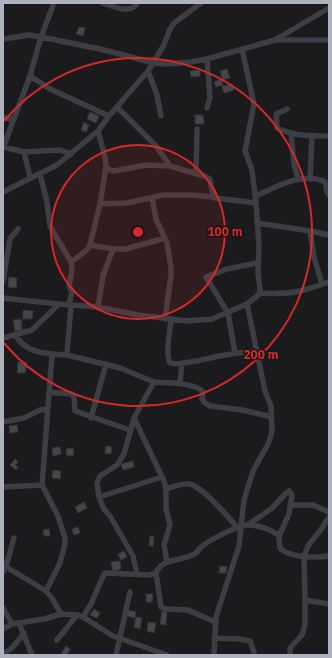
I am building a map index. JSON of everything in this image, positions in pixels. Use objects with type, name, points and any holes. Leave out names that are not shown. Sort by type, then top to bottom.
[{"type":"street","points":[[54,3],[41,37],[30,76],[3,147],[24,152],[60,150],[71,154]]},
{"type":"street","points":[[103,3],[129,10],[135,7],[137,3]]},
{"type":"street","points":[[3,192],[57,165],[98,131],[154,63],[174,23],[201,3]]},
{"type":"street","points":[[275,40],[329,8]]},
{"type":"street","points":[[3,39],[28,35],[41,37],[100,49],[154,63],[177,63],[206,59],[275,40],[329,40]]},
{"type":"street","points":[[242,49],[254,104],[245,152],[252,170],[256,196],[260,293]]},
{"type":"street","points":[[206,59],[210,98],[207,108]]},
{"type":"street","points":[[148,71],[157,95],[160,116]]},
{"type":"street","points":[[30,76],[50,89],[109,116]]},
{"type":"street","points":[[117,107],[156,146],[170,166]]},
{"type":"street","points":[[287,108],[276,114],[276,126],[279,129],[292,133],[312,136],[329,136]]},
{"type":"street","points":[[3,117],[14,120]]},
{"type":"street","points":[[196,174],[197,129]]},
{"type":"street","points":[[71,262],[87,250],[90,245],[100,204],[106,161],[98,131]]},
{"type":"street","points":[[292,133],[294,164],[298,179]]},
{"type":"street","points":[[310,179],[312,136]]},
{"type":"street","points":[[24,152],[30,178]]},
{"type":"street","points":[[106,167],[114,171],[146,165],[170,166],[210,179],[213,197]]},
{"type":"street","points":[[40,174],[47,202],[50,226],[71,262],[72,270],[68,284],[72,292],[67,356]]},
{"type":"street","points":[[256,196],[298,179],[321,180],[325,182],[327,193],[329,195]]},
{"type":"street","points":[[100,204],[127,204],[163,195],[174,194],[213,197],[256,203]]},
{"type":"street","points":[[152,198],[156,219],[165,238],[170,254],[171,272],[168,319],[170,363],[182,363],[235,353],[256,351]]},
{"type":"street","points":[[257,223],[329,235]]},
{"type":"street","points":[[3,281],[10,239],[18,229]]},
{"type":"street","points":[[310,231],[314,257],[322,284]]},
{"type":"street","points":[[90,245],[113,249],[131,248],[165,238]]},
{"type":"street","points":[[98,307],[103,276],[113,249]]},
{"type":"street","points":[[235,353],[228,312],[206,277],[208,275],[258,263]]},
{"type":"street","points":[[3,298],[98,307],[138,315],[187,322],[212,319],[247,304],[260,293],[280,295],[294,293],[329,282]]},
{"type":"street","points":[[3,338],[32,330],[59,304]]},
{"type":"street","points":[[214,655],[215,622],[239,546],[239,527],[244,500],[253,471],[271,436],[271,406],[265,391],[247,304]]},
{"type":"street","points":[[15,334],[20,342],[34,352],[67,356],[106,364],[125,369],[154,382],[180,383],[201,389],[203,392],[202,399],[210,406],[242,410],[272,418]]},
{"type":"street","points":[[46,591],[60,563],[65,544],[65,538],[58,516],[42,485],[52,355]]},
{"type":"street","points":[[180,383],[182,363]]},
{"type":"street","points":[[91,418],[106,364]]},
{"type":"street","points":[[137,574],[133,556],[110,516],[104,509],[99,497],[97,483],[100,476],[117,465],[121,460],[134,418],[154,382]]},
{"type":"street","points":[[49,392],[72,394],[74,397],[75,411],[91,418],[130,430]]},
{"type":"street","points":[[3,422],[24,418],[40,410],[48,409]]},
{"type":"street","points":[[134,418],[162,477],[166,489],[166,509],[170,525],[164,545],[167,562]]},
{"type":"street","points":[[99,497],[162,477]]},
{"type":"street","points":[[166,489],[186,484],[195,486],[203,491],[239,527]]},
{"type":"street","points":[[3,488],[42,485]]},
{"type":"street","points":[[215,622],[188,610],[166,609],[161,607],[156,573],[158,568],[167,562],[197,552],[206,543],[239,527],[248,525],[272,508],[287,491],[291,492],[292,495],[291,505],[289,514],[279,536],[280,548],[283,552],[291,554],[317,557],[329,556]]},
{"type":"street","points":[[291,505],[313,505],[329,512]]},
{"type":"street","points":[[290,655],[290,648],[302,635],[305,625],[306,600],[304,556],[308,546],[329,517]]},
{"type":"street","points":[[248,525],[270,530],[279,536]]},
{"type":"street","points":[[3,572],[14,538]]},
{"type":"street","points":[[5,565],[46,591],[52,598],[61,614]]},
{"type":"street","points":[[83,617],[91,604],[105,573],[149,575],[156,573]]},
{"type":"street","points":[[116,655],[130,592]]},
{"type":"street","points":[[306,600],[329,604]]},
{"type":"street","points":[[3,608],[12,624]]},
{"type":"street","points":[[3,630],[12,624],[44,619],[61,614],[76,615],[83,617],[105,632],[167,655]]},
{"type":"street","points":[[57,640],[76,615]]},
{"type":"street","points":[[19,623],[32,655]]},
{"type":"street","points":[[3,654],[12,648],[24,633]]},
{"type":"street","points":[[214,638],[250,641],[254,652]]},
{"type":"building","points":[[79,27],[85,28],[83,36],[76,34]]},
{"type":"building","points":[[227,69],[230,78],[223,80],[220,71]]},
{"type":"building","points":[[200,70],[200,76],[191,77],[190,71]]},
{"type":"building","points":[[221,79],[223,85],[216,87],[214,82]]},
{"type":"building","points":[[232,84],[234,90],[224,93],[222,86]]},
{"type":"building","points":[[90,112],[99,116],[96,123],[87,119]]},
{"type":"building","points":[[195,115],[203,115],[204,124],[195,124]]},
{"type":"building","points":[[84,122],[89,125],[86,132],[81,130]]},
{"type":"building","points":[[9,277],[17,278],[16,288],[8,287]]},
{"type":"building","points":[[23,310],[33,311],[32,319],[23,319]]},
{"type":"building","points":[[21,319],[22,330],[15,331],[13,320]]},
{"type":"building","points":[[18,362],[27,362],[25,373],[17,373]]},
{"type":"building","points":[[17,425],[18,432],[10,433],[9,426]]},
{"type":"building","points":[[106,446],[112,447],[111,454],[105,453]]},
{"type":"building","points":[[60,447],[61,454],[53,456],[52,448]]},
{"type":"building","points":[[73,448],[74,455],[67,456],[66,449]]},
{"type":"building","points":[[15,459],[18,462],[15,465],[18,467],[16,470],[10,465]]},
{"type":"building","points":[[133,461],[134,467],[123,470],[121,464]]},
{"type":"building","points":[[53,470],[61,471],[60,479],[52,478]]},
{"type":"building","points":[[84,502],[87,508],[78,513],[75,507]]},
{"type":"building","points":[[78,527],[80,533],[74,535],[72,529]]},
{"type":"building","points":[[49,529],[50,536],[44,536],[43,530]]},
{"type":"building","points":[[150,536],[154,536],[153,546],[149,546]]},
{"type":"building","points":[[124,551],[127,557],[121,560],[118,554]]},
{"type":"building","points":[[120,561],[121,569],[113,571],[111,562]]},
{"type":"building","points":[[220,566],[227,567],[226,573],[219,573]]},
{"type":"building","points":[[146,594],[153,594],[152,602],[146,602]]},
{"type":"building","points":[[94,609],[100,613],[97,618],[90,615]]},
{"type":"building","points":[[128,610],[136,612],[135,618],[127,616]]},
{"type":"building","points":[[162,611],[167,612],[166,625],[160,624]]},
{"type":"building","points":[[136,617],[142,618],[140,629],[134,627]]},
{"type":"building","points":[[148,622],[156,623],[154,633],[147,631]]},
{"type":"building","points":[[66,646],[70,649],[67,655],[62,655],[61,654]]}]
